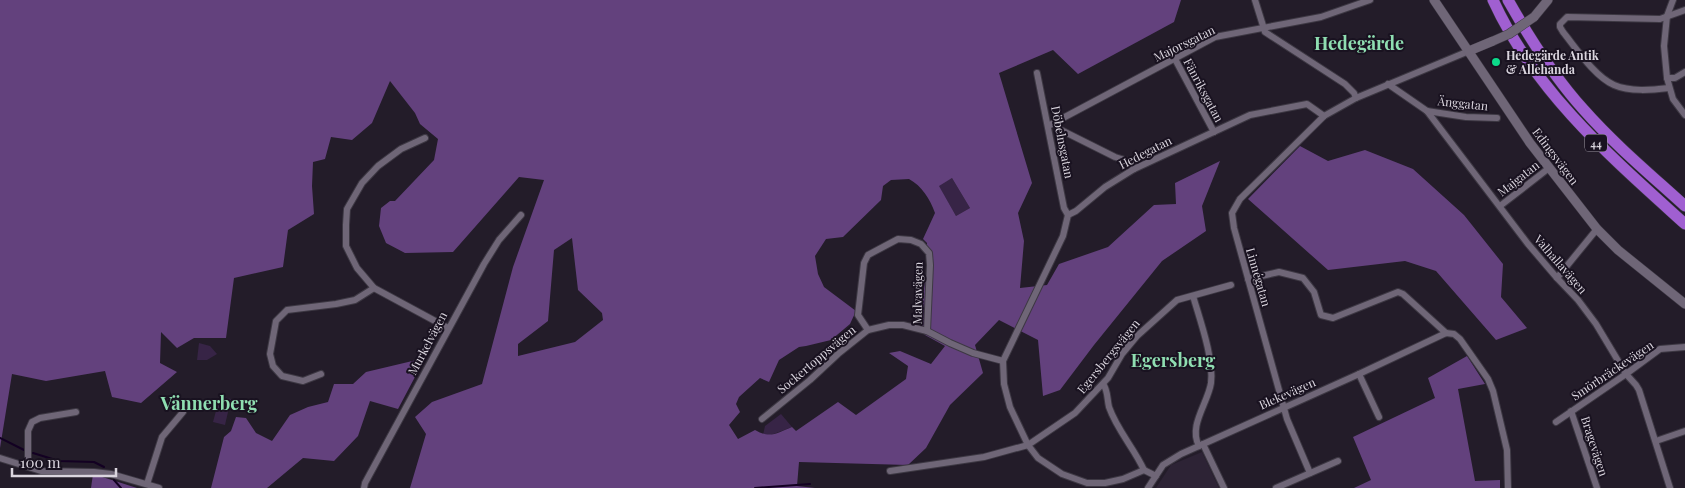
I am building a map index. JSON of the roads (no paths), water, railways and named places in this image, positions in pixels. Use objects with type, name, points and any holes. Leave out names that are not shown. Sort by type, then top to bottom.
[{"type":"highway","name":"44","points":[[1493,0],[1520,49],[1564,108],[1597,143],[1685,224]]},
{"type":"highway","name":"44","points":[[1508,0],[1532,42],[1585,111],[1612,139],[1685,206]]},
{"type":"street","points":[[1255,0],[1265,32],[1345,84],[1354,93],[1356,98]]},
{"type":"street","name":"Majorsgatan","points":[[1048,126],[1215,37],[1321,17],[1370,0]]},
{"type":"street","name":"Edingsvägen","points":[[1434,0],[1512,117],[1597,229],[1618,250],[1685,304]]},
{"type":"street","points":[[1324,116],[1356,98],[1509,34],[1534,17],[1548,0]]},
{"type":"street","points":[[1673,0],[1667,16],[1664,46],[1668,88],[1672,99],[1685,115]]},
{"type":"street","points":[[1668,88],[1626,89],[1615,86],[1596,72],[1560,27],[1562,21],[1567,17],[1660,19],[1685,10]]},
{"type":"street","name":"Fänriksgatan","points":[[1175,59],[1214,132]]},
{"type":"street","points":[[1667,78],[1675,78],[1685,72]]},
{"type":"street","name":"Döbelnsgatan","points":[[1037,73],[1064,208],[1068,215]]},
{"type":"street","name":"Valhallavägen","points":[[1388,84],[1427,110],[1500,206],[1596,324],[1626,374],[1639,390],[1670,488]]},
{"type":"street","name":"Hedegatan","points":[[1068,215],[1134,169],[1250,115],[1307,104],[1324,116]]},
{"type":"street","name":"Änggatan","points":[[1427,110],[1466,117],[1497,118]]},
{"type":"street","name":"Linnégatan","points":[[1310,473],[1287,419],[1234,228],[1232,213],[1240,199],[1324,116]]},
{"type":"street","points":[[1056,122],[1059,129],[1115,157],[1128,161],[1134,169]]},
{"type":"street","points":[[425,138],[401,149],[378,166],[362,183],[347,209],[346,246],[357,268],[374,288],[448,328]]},
{"type":"street","name":"Majgatan","points":[[1500,206],[1549,168]]},
{"type":"street","name":"Murkelvägen","points":[[364,488],[448,328],[484,264],[499,240],[521,215]]},
{"type":"street","points":[[1068,215],[1063,236],[1003,361],[1004,384],[1010,407],[1028,445],[1038,458],[1062,474],[1087,483],[1105,483],[1123,479],[1144,470]]},
{"type":"street","points":[[1557,278],[1597,229]]},
{"type":"street","name":"Malvavägen","points":[[868,330],[858,315],[864,263],[868,255],[898,239],[911,240],[921,244],[929,253],[927,331]]},
{"type":"street","points":[[1248,279],[1279,272],[1303,278],[1314,292],[1321,315],[1329,318],[1398,292],[1403,294],[1446,333],[1454,334],[1460,339],[1491,385],[1507,450],[1508,488]]},
{"type":"street","name":"Egersbergsvägen","points":[[890,471],[984,457],[1028,445],[1075,413],[1103,384],[1122,354],[1137,336],[1177,300],[1231,285]]},
{"type":"street","points":[[321,374],[303,381],[282,376],[272,366],[270,354],[276,321],[287,310],[355,300],[374,288]]},
{"type":"street","points":[[1193,296],[1209,355],[1211,370],[1210,390],[1196,427],[1196,438],[1224,488]]},
{"type":"street","name":"Sockertoppsvägen","points":[[762,419],[868,330],[889,325],[903,325],[927,331],[973,353],[1003,361]]},
{"type":"street","name":"Blekevägen","points":[[1148,488],[1163,465],[1170,459],[1446,333]]},
{"type":"street","name":"Smörbräckevägen","points":[[1556,422],[1660,349],[1685,347]]},
{"type":"street","points":[[1359,374],[1379,417]]},
{"type":"street","points":[[1103,384],[1116,423],[1144,470],[1156,476]]},
{"type":"street","points":[[28,466],[28,432],[32,422],[40,418],[76,412]]},
{"type":"street","points":[[147,484],[162,437],[183,412]]},
{"type":"street","name":"Bragevägen","points":[[1571,412],[1597,488]]},
{"type":"street","points":[[1656,441],[1685,431]]},
{"type":"street","points":[[0,458],[41,471],[74,470],[111,474],[159,488]]},
{"type":"street","points":[[1276,488],[1338,461]]},
{"type":"waterway","points":[[0,438],[24,450]]},
{"type":"waterway","points":[[33,453],[59,461],[94,462],[104,467]]},
{"type":"waterway","points":[[114,480],[121,488]]},
{"type":"waterway","points":[[755,488],[810,484]]},
{"type":"place","name":"Hedegärde Antik & Allehanda","points":[[1496,62]]},
{"type":"district","name":"Hedegärde","points":[[1359,43]]},
{"type":"district","name":"Egersberg","points":[[1173,360]]},
{"type":"district","name":"Vännerberg","points":[[209,403]]}]
